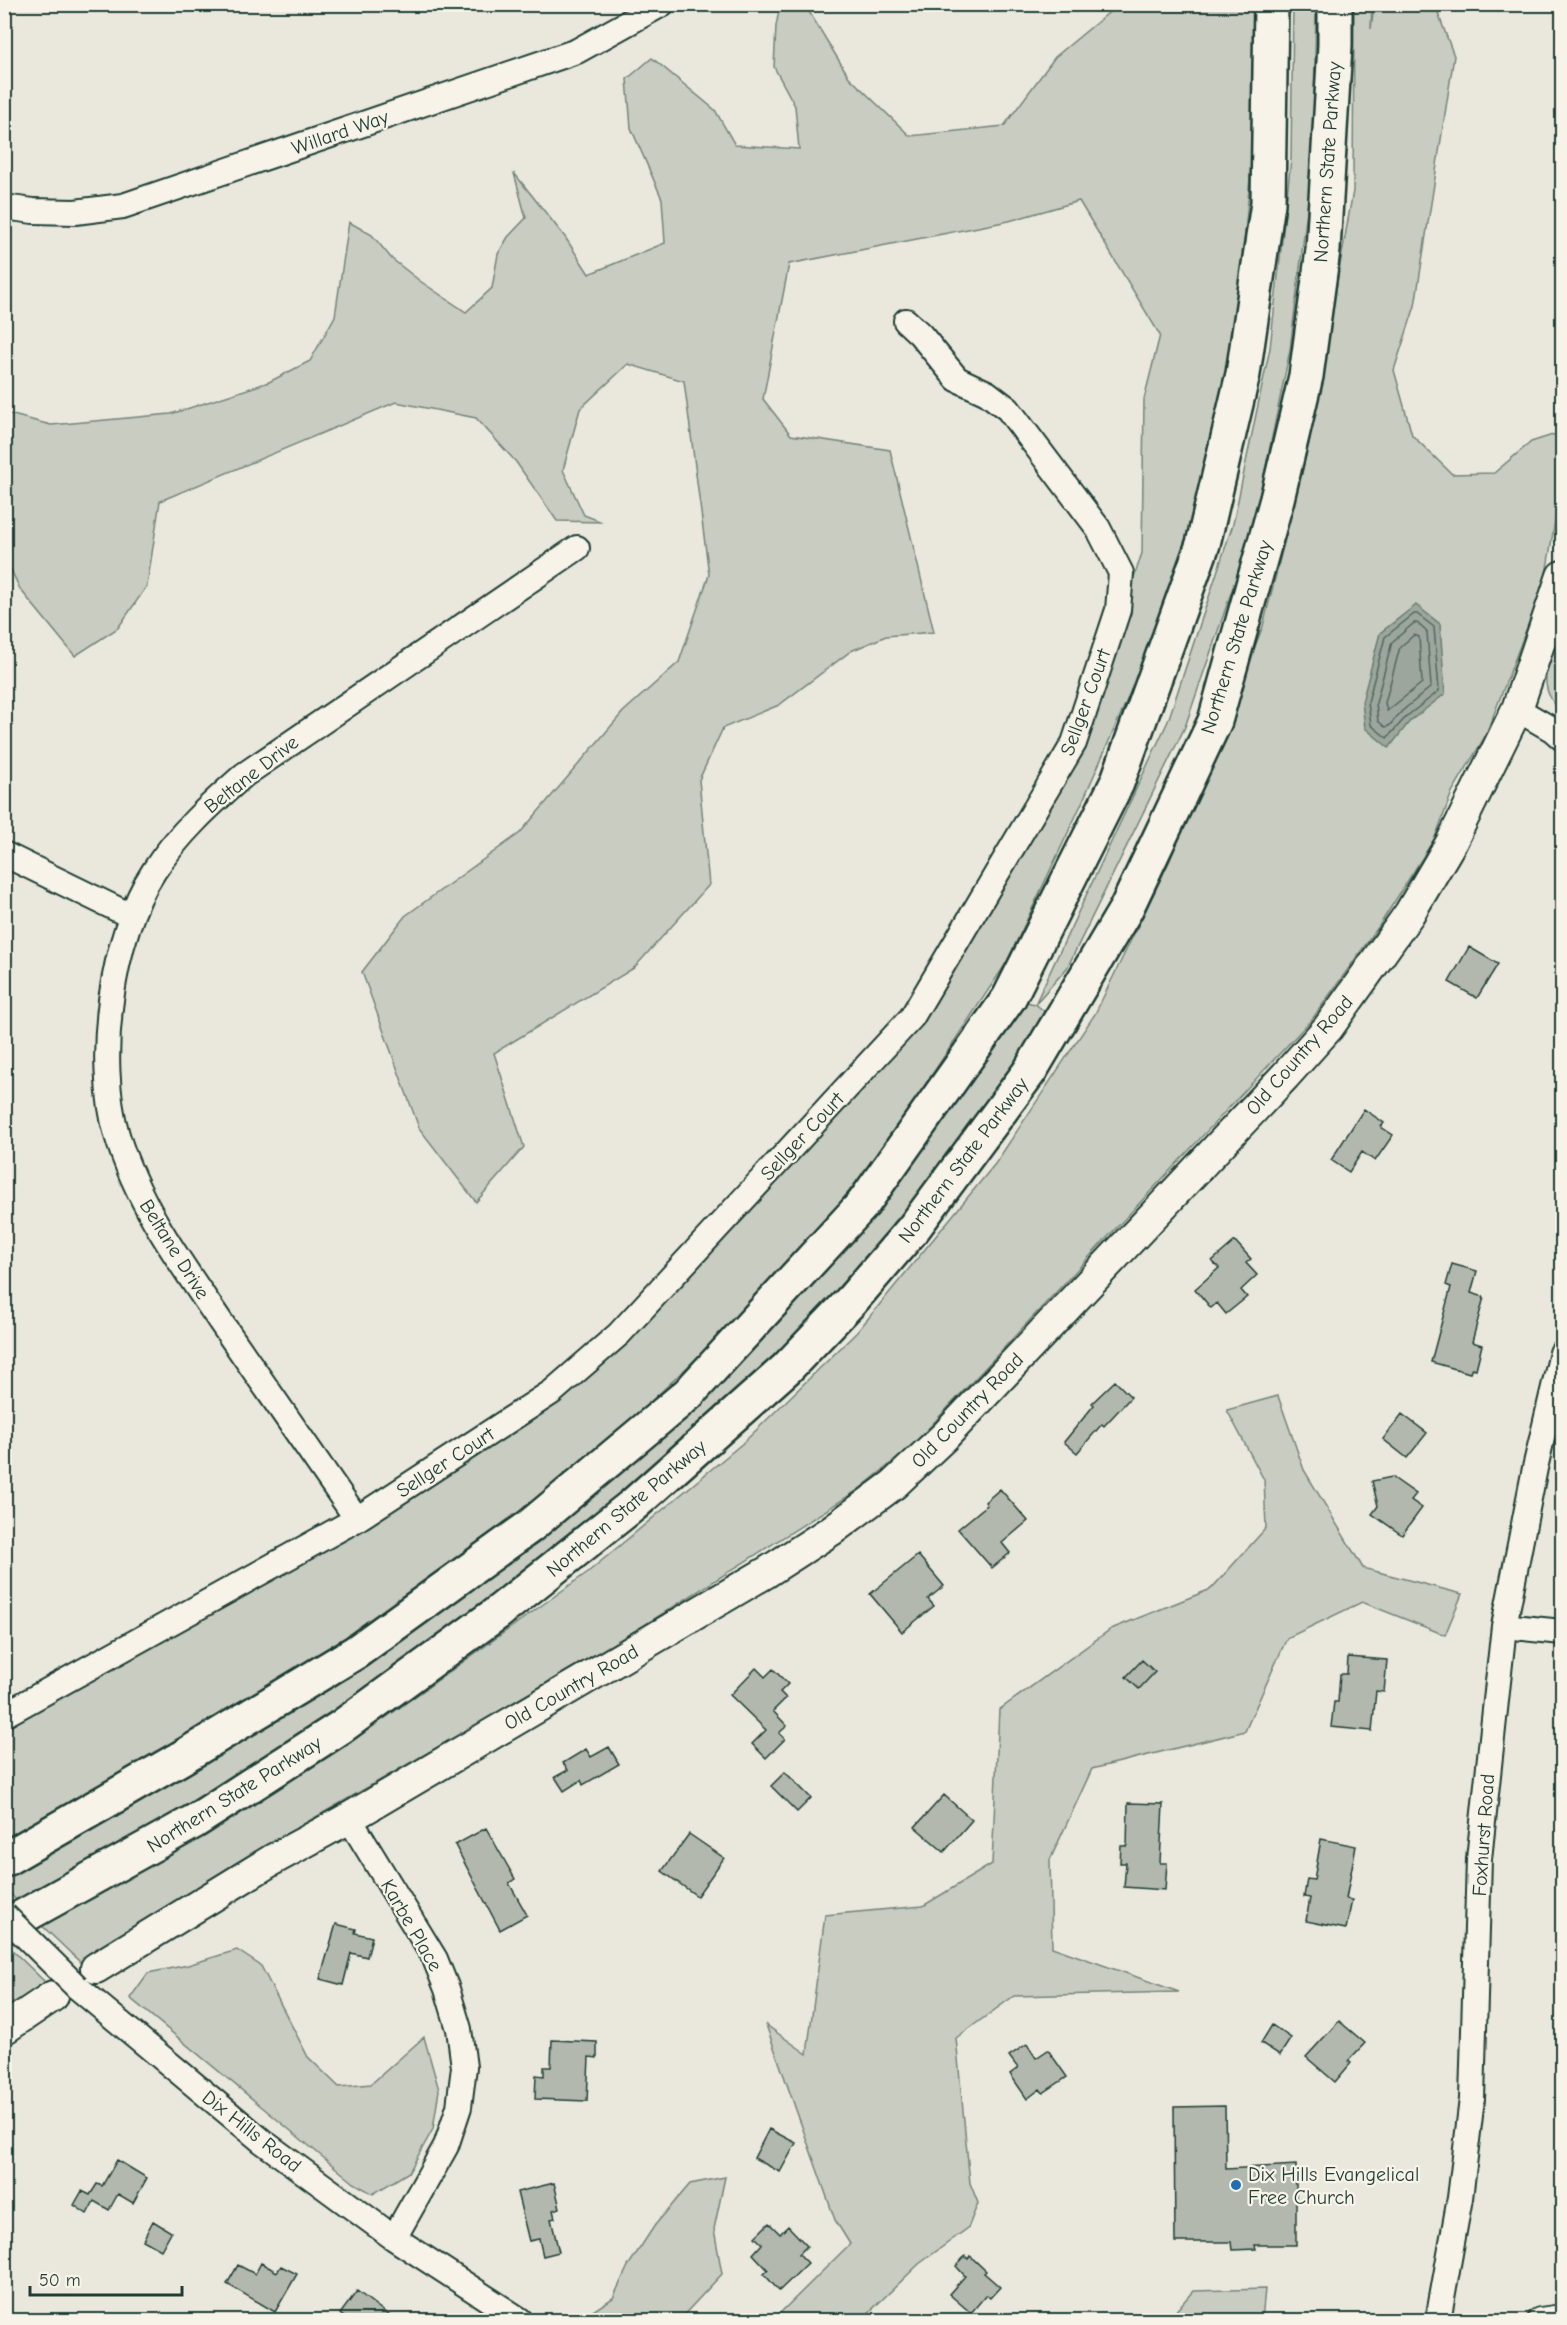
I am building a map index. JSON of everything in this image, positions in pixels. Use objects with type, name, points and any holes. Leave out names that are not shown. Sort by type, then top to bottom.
[{"type":"highway","points":[[4,1860],[181,1758],[356,1652],[530,1527],[688,1394],[863,1204],[1010,998],[1117,783],[1203,544],[1243,374],[1268,203],[1271,4]]},
{"type":"highway","name":"Northern State Parkway","points":[[4,1927],[195,1821],[340,1727],[505,1607],[633,1505],[787,1368],[852,1300],[913,1229],[1030,1071],[1126,909],[1215,721],[1277,499],[1306,376],[1323,250],[1335,45],[1335,4]]},
{"type":"main road","name":"Old Country Road","points":[[96,1968],[272,1860],[349,1818],[767,1572],[832,1530],[894,1484],[944,1437],[1328,1029],[1410,914],[1452,841],[1517,709],[1563,576]]},
{"type":"main road","points":[[4,2029],[53,1996]]},
{"type":"street","name":"Willard Way","points":[[4,207],[33,211],[75,212],[123,206],[577,51],[662,4]]},
{"type":"street","name":"Sellger Court","points":[[4,1715],[357,1519],[552,1392],[619,1334],[912,1017],[1074,743],[1118,610],[1121,573],[1098,528],[1008,409],[987,393],[957,379],[920,334],[906,321]]},
{"type":"street","name":"Beltane Drive","points":[[357,1519],[175,1255],[140,1193],[117,1134],[106,1074],[110,1001],[131,915],[153,871],[196,817],[244,776],[577,548]]},
{"type":"street","points":[[1517,709],[1563,738]]},
{"type":"street","points":[[4,854],[131,915]]},
{"type":"street","name":"Foxhurst Road","points":[[1438,2320],[1469,2138],[1473,2099],[1479,1859],[1504,1626],[1535,1468],[1563,1353]]},
{"type":"street","points":[[1504,1626],[1563,1632]]},
{"type":"street","name":"Karbe Place","points":[[349,1818],[435,1959],[459,2029],[464,2067],[459,2107],[446,2146],[394,2238]]},
{"type":"street","name":"Dix Hills Road","points":[[4,1915],[77,1987],[262,2141],[394,2238],[520,2320]]},
{"type":"street","points":[[1540,2320],[1563,2317]]},
{"type":"shaded area","points":[[780,5],[805,5],[849,77],[910,136],[1004,126],[1055,57],[1118,5],[1254,5],[1254,134],[1238,310],[1204,476],[1162,620],[1081,805],[1007,962],[879,1154],[775,1283],[615,1436],[418,1595],[241,1708],[5,1841],[5,1728],[302,1558],[636,1333],[889,1059],[941,992],[1020,860],[1078,746],[1142,553],[1144,399],[1160,335],[1079,201],[1009,221],[789,264],[763,399],[791,435],[890,450],[934,632],[886,636],[851,651],[779,705],[723,728],[699,780],[709,885],[634,968],[494,1053],[524,1147],[476,1202],[419,1128],[362,972],[405,916],[520,833],[623,712],[679,662],[709,575],[684,381],[628,364],[580,409],[563,470],[584,515],[602,522],[557,521],[516,462],[476,418],[396,402],[160,501],[147,586],[118,628],[75,656],[20,589],[5,557],[5,413],[51,425],[171,414],[269,382],[310,361],[335,316],[349,222],[372,235],[392,259],[466,312],[492,288],[498,254],[508,237],[526,218],[514,173],[565,237],[589,274],[665,243],[662,199],[631,128],[627,79],[652,58],[715,110],[735,145],[799,149],[795,106],[774,67],[776,26]]},
{"type":"shaded area","points":[[1293,5],[1316,5],[1313,161],[1290,350],[1253,529],[1185,727],[1067,968],[1035,1004],[1168,721],[1233,524],[1270,348],[1291,159]]},
{"type":"shaded area","points":[[1354,5],[1372,5],[1371,29],[1374,5],[1435,5],[1454,56],[1415,306],[1394,370],[1412,435],[1452,474],[1494,473],[1531,442],[1562,432],[1562,479],[1545,580],[1486,735],[1452,792],[1435,838],[1379,926],[1313,1018],[910,1448],[858,1490],[594,1657],[236,1863],[80,1962],[36,1920],[385,1718],[588,1572],[744,1442],[857,1332],[995,1164],[1095,1014],[1170,860],[1263,626],[1309,443],[1353,191]]},
{"type":"shaded area","points":[[1562,629],[1562,712],[1553,702],[1546,682],[1549,662]]},
{"type":"shaded area","points":[[1019,1000],[1035,1004],[1048,1014],[972,1133],[799,1333],[625,1491],[482,1605],[292,1742],[20,1904],[5,1888],[4,1870],[613,1478]]},
{"type":"shaded area","points":[[1278,1396],[1304,1470],[1363,1568],[1462,1594],[1445,1635],[1362,1602],[1287,1638],[1245,1731],[1092,1769],[1050,1860],[1052,1947],[1179,1992],[1014,1996],[956,2038],[970,2183],[978,2203],[968,2228],[919,2264],[861,2320],[773,2320],[850,2244],[835,2220],[766,2025],[807,2054],[825,1915],[923,1906],[992,1864],[999,1710],[1111,1629],[1211,1589],[1266,1528],[1264,1480],[1227,1410]]},
{"type":"shaded area","points":[[4,1942],[48,1985],[4,2017]]},
{"type":"shaded area","points":[[237,1950],[261,1966],[308,2057],[339,2087],[371,2084],[424,2037],[439,2090],[433,2129],[409,2172],[373,2194],[354,2183],[130,1998],[148,1973],[188,1965]]},
{"type":"shaded area","points":[[725,2177],[714,2229],[722,2274],[679,2320],[579,2320],[613,2298],[628,2266],[655,2225],[690,2184]]},
{"type":"shaded area","points":[[1265,2289],[1262,2320],[1168,2320],[1193,2291]]},
{"type":"water","points":[[1416,605],[1440,624],[1445,694],[1410,721],[1389,748],[1365,728],[1362,702],[1380,633]]},
{"type":"building","points":[[1469,947],[1498,964],[1477,998],[1449,982]]},
{"type":"building","points":[[1364,1109],[1384,1123],[1381,1127],[1393,1135],[1375,1161],[1362,1152],[1349,1172],[1331,1160]]},
{"type":"building","points":[[1235,1241],[1251,1259],[1246,1263],[1257,1275],[1241,1290],[1247,1297],[1226,1314],[1217,1303],[1211,1308],[1195,1289],[1219,1268],[1212,1261]]},
{"type":"building","points":[[1452,1264],[1477,1271],[1471,1293],[1484,1297],[1472,1342],[1482,1345],[1476,1369],[1472,1368],[1470,1373],[1431,1362],[1451,1287],[1446,1285]]},
{"type":"building","points":[[1115,1381],[1131,1397],[1104,1426],[1102,1424],[1077,1453],[1064,1442],[1094,1405],[1092,1403]]},
{"type":"building","points":[[1402,1414],[1427,1433],[1407,1458],[1383,1439]]},
{"type":"building","points":[[1392,1477],[1416,1494],[1411,1500],[1422,1508],[1402,1535],[1372,1514],[1378,1506],[1372,1481]]},
{"type":"building","points":[[1000,1489],[1028,1521],[1002,1543],[1010,1553],[992,1568],[958,1529],[987,1505],[985,1502]]},
{"type":"building","points":[[918,1555],[944,1586],[928,1599],[934,1606],[902,1632],[870,1594]]},
{"type":"building","points":[[1348,1657],[1387,1660],[1384,1692],[1376,1691],[1372,1731],[1331,1727],[1334,1702],[1338,1702],[1340,1674],[1347,1674]]},
{"type":"building","points":[[1142,1660],[1155,1672],[1139,1689],[1126,1677]]},
{"type":"building","points":[[756,1668],[765,1677],[773,1669],[788,1684],[780,1692],[786,1698],[773,1711],[787,1726],[779,1733],[785,1739],[766,1758],[752,1744],[766,1730],[730,1695]]},
{"type":"building","points":[[609,1747],[619,1764],[583,1785],[581,1780],[564,1791],[555,1777],[568,1770],[563,1763],[586,1749],[591,1757]]},
{"type":"building","points":[[785,1772],[811,1798],[797,1812],[771,1786]]},
{"type":"building","points":[[944,1795],[972,1820],[944,1852],[915,1827]]},
{"type":"building","points":[[1128,1803],[1163,1804],[1160,1863],[1167,1863],[1165,1890],[1124,1887],[1126,1863],[1120,1863],[1121,1846],[1127,1846]]},
{"type":"building","points":[[486,1828],[515,1879],[509,1883],[527,1915],[500,1930],[455,1845]]},
{"type":"building","points":[[689,1834],[724,1858],[697,1896],[662,1871]]},
{"type":"building","points":[[1321,1839],[1356,1846],[1346,1899],[1352,1900],[1346,1929],[1306,1921],[1310,1898],[1304,1897],[1307,1879],[1314,1880]]},
{"type":"building","points":[[336,1924],[356,1929],[355,1933],[372,1937],[367,1957],[351,1953],[343,1985],[320,1979]]},
{"type":"building","points":[[1339,2021],[1365,2043],[1348,2061],[1351,2063],[1335,2082],[1306,2057]]},
{"type":"building","points":[[1272,2025],[1291,2038],[1280,2055],[1261,2043]]},
{"type":"building","points":[[552,2040],[597,2042],[597,2058],[589,2057],[587,2101],[535,2099],[536,2075],[544,2076],[544,2067],[551,2067]]},
{"type":"building","points":[[1027,2044],[1036,2058],[1048,2050],[1067,2077],[1043,2093],[1040,2089],[1027,2099],[1010,2074],[1018,2068],[1009,2056]]},
{"type":"building","name":"Dix Hills Evangelical Free Church","points":[[1225,2106],[1226,2169],[1296,2165],[1296,2245],[1255,2245],[1256,2249],[1232,2250],[1231,2242],[1175,2242],[1174,2107]]},
{"type":"building","points":[[769,2129],[796,2143],[780,2172],[754,2158]]},
{"type":"building","points":[[117,2160],[147,2178],[133,2203],[118,2194],[109,2210],[94,2201],[87,2214],[74,2205],[82,2191],[90,2195],[97,2184],[102,2186]]},
{"type":"building","points":[[554,2183],[560,2208],[553,2210],[555,2218],[551,2219],[559,2252],[543,2256],[539,2239],[529,2241],[517,2192]]},
{"type":"building","points":[[153,2221],[171,2232],[161,2250],[143,2240]]},
{"type":"building","points":[[769,2223],[780,2234],[788,2226],[807,2246],[799,2254],[808,2263],[779,2291],[764,2274],[768,2270],[753,2254],[762,2244],[755,2237]]},
{"type":"building","points":[[965,2256],[968,2259],[970,2256],[1000,2287],[990,2298],[986,2295],[971,2313],[949,2294],[965,2276],[956,2266]]},
{"type":"building","points":[[261,2263],[277,2272],[281,2266],[297,2274],[275,2312],[227,2284],[238,2265],[255,2274]]},
{"type":"building","points":[[357,2291],[395,2320],[348,2320],[340,2314]]},
{"type":"place","name":"Dix Hills Evangelical Free Church","points":[[1236,2185]]}]
